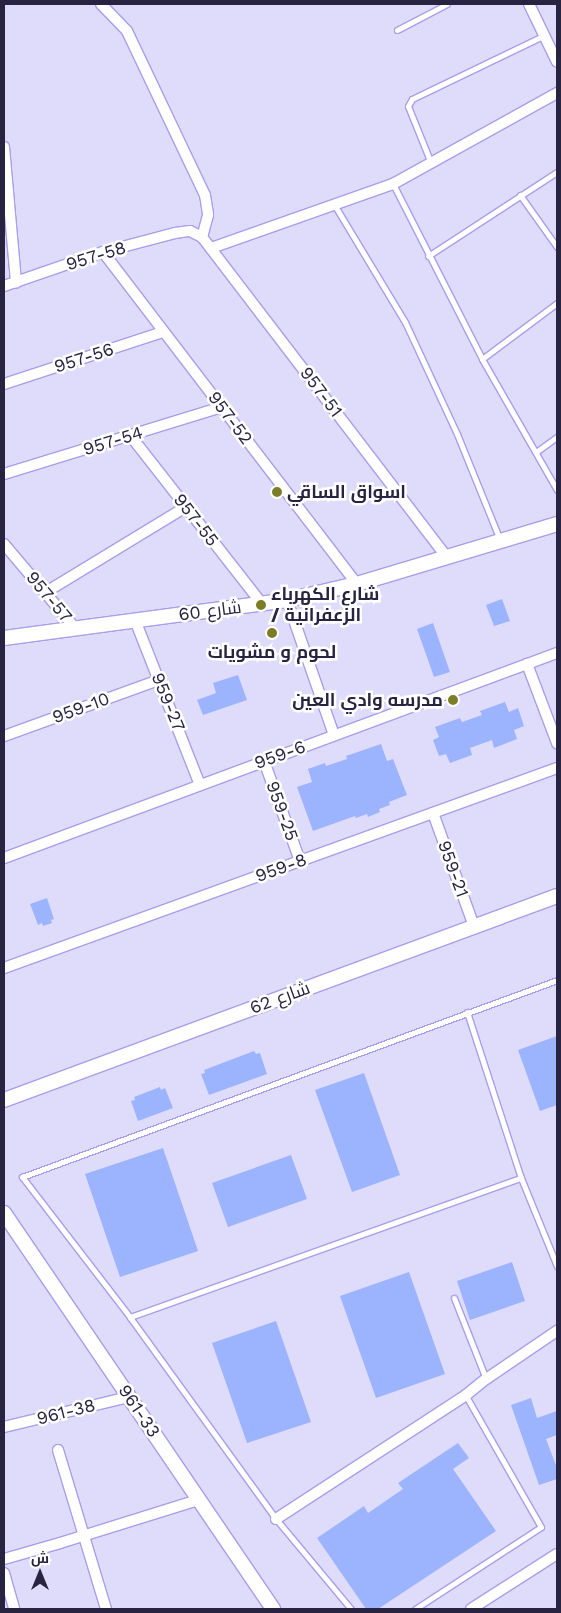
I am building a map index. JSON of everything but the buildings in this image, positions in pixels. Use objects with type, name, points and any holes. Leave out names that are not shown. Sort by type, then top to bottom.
[{"type":"street","points":[[101,4],[127,31],[205,195],[208,215],[202,238]]},
{"type":"street","points":[[529,4],[557,62]]},
{"type":"street","points":[[211,248],[335,206],[393,184],[557,93]]},
{"type":"street","points":[[4,147],[6,201],[16,282]]},
{"type":"street","name":"957-51","points":[[190,231],[202,238],[211,248],[447,557]]},
{"type":"street","name":"957-58","points":[[4,286],[103,252],[175,233],[190,231]]},
{"type":"street","name":"957-52","points":[[103,252],[357,584]]},
{"type":"street","name":"957-56","points":[[4,384],[163,332]]},
{"type":"street","name":"957-54","points":[[4,474],[222,407]]},
{"type":"street","name":"957-55","points":[[130,435],[263,604]]},
{"type":"street","points":[[46,592],[186,507]]},
{"type":"street","name":"شارع 60","points":[[4,638],[287,600],[357,584],[557,524]]},
{"type":"street","name":"957-57","points":[[4,544],[75,628]]},
{"type":"street","points":[[287,600],[334,735]]},
{"type":"street","name":"959-27","points":[[135,620],[200,785]]},
{"type":"street","name":"959-6","points":[[4,858],[557,653]]},
{"type":"street","points":[[527,664],[557,743]]},
{"type":"street","name":"959-10","points":[[4,736],[159,680]]},
{"type":"street","name":"959-25","points":[[264,761],[300,861]]},
{"type":"street","name":"959-8","points":[[4,968],[557,768]]},
{"type":"street","name":"959-21","points":[[433,813],[474,926]]},
{"type":"street","name":"شارع 62","points":[[4,1100],[557,896]]},
{"type":"street","name":"961-33","points":[[4,1213],[273,1609]]},
{"type":"street","points":[[276,1520],[466,1396],[486,1379],[557,1331]]},
{"type":"street","name":"961-38","points":[[4,1427],[129,1397]]},
{"type":"street","points":[[58,1450],[106,1609]]},
{"type":"street","points":[[4,1558],[84,1536],[198,1500]]},
{"type":"street","points":[[472,1609],[557,1554]]},
{"type":"street","points":[[4,1573],[14,1609]]},
{"type":"lane","points":[[397,30],[447,4]]},
{"type":"lane","points":[[432,163],[408,106],[412,99],[545,35]]},
{"type":"lane","points":[[428,256],[557,172]]},
{"type":"lane","points":[[393,184],[482,359],[557,490]]},
{"type":"lane","points":[[520,195],[557,247]]},
{"type":"lane","points":[[335,206],[405,322],[457,434],[500,541]]},
{"type":"lane","points":[[482,359],[557,303]]},
{"type":"lane","points":[[536,452],[557,437]]},
{"type":"lane","points":[[351,1609],[276,1520],[130,1317],[22,1177],[557,980]]},
{"type":"lane","points":[[467,1012],[521,1178],[557,1266]]},
{"type":"lane","points":[[130,1317],[521,1178]]},
{"type":"lane","points":[[551,1249],[557,1246]]},
{"type":"lane","points":[[454,1298],[486,1379]]},
{"type":"lane","points":[[415,1609],[541,1527],[466,1396]]},
{"type":"place","name":"اسواق الساقي","points":[[277,492]]},
{"type":"place","name":"شارع الكهرباء / الزعفرانية","points":[[261,605]]},
{"type":"place","name":"لحوم و مشويات","points":[[272,633]]},
{"type":"place","name":"مدرسه وادي العين","points":[[453,700]]}]
